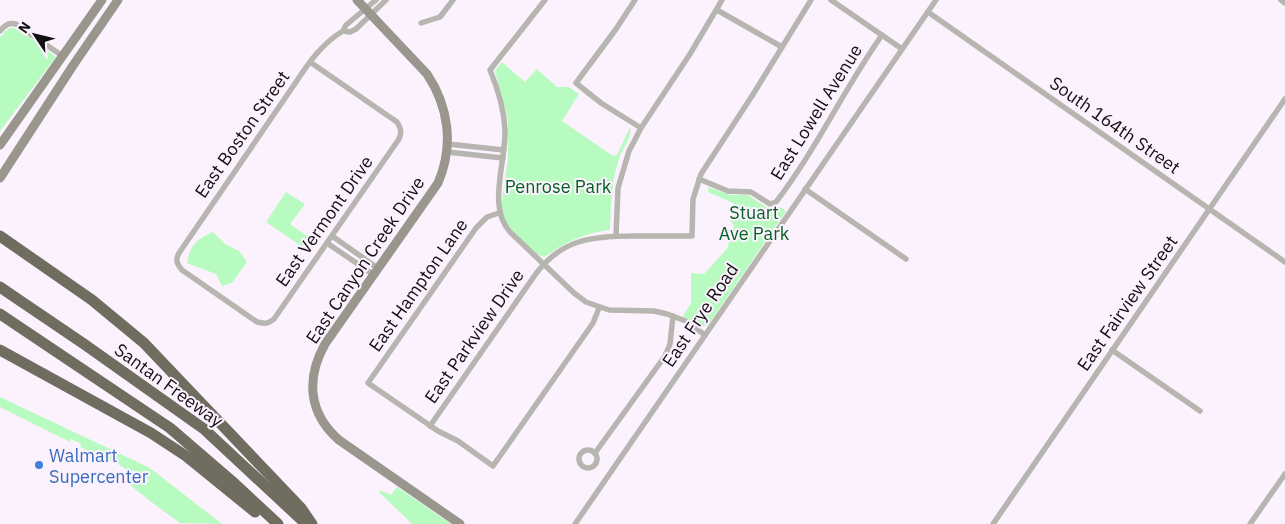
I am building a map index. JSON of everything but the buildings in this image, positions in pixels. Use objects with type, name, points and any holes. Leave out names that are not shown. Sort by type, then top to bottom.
[{"type":"highway","points":[[0,236],[92,300],[144,343],[301,508],[312,524]]},
{"type":"highway","name":"Santan Freeway","points":[[0,287],[204,429],[306,524]]},
{"type":"highway","name":"Santan Freeway","points":[[0,314],[170,428],[278,524]]},
{"type":"highway","points":[[0,350],[151,433],[186,456],[227,488],[268,524]]},
{"type":"street","points":[[0,145],[64,57],[102,0]]},
{"type":"street","points":[[0,178],[118,0]]},
{"type":"street","points":[[357,0],[433,82],[445,110],[448,148]]},
{"type":"street","name":"East Boston Street","points":[[370,12],[376,0]]},
{"type":"street","name":"East Boston Street","points":[[264,324],[257,322],[182,270],[177,262],[178,254],[323,45],[343,31],[350,32],[370,12],[386,0]]},
{"type":"street","points":[[421,23],[440,17],[453,0]]},
{"type":"street","points":[[545,0],[490,70],[502,105],[504,130],[504,150],[498,203],[499,213],[508,230],[578,296],[599,308],[614,311],[654,312],[674,316],[686,321],[705,335]]},
{"type":"street","points":[[635,0],[576,83],[601,103],[640,128]]},
{"type":"street","points":[[616,236],[617,201],[621,175],[629,151],[640,128],[722,0]]},
{"type":"street","points":[[699,179],[811,0]]},
{"type":"street","points":[[831,0],[902,49]]},
{"type":"street","name":"East Frye Road","points":[[575,524],[936,0]]},
{"type":"street","points":[[1281,0],[1285,3]]},
{"type":"street","points":[[717,10],[782,47]]},
{"type":"street","name":"South 164th Street","points":[[928,12],[1285,262]]},
{"type":"street","points":[[0,31],[11,22],[16,24],[64,57]]},
{"type":"street","name":"East Lowell Avenue","points":[[699,179],[728,191],[751,192],[769,203],[774,203],[828,124],[882,35]]},
{"type":"street","name":"East Vermont Drive","points":[[264,324],[274,319],[400,139],[401,129],[396,122],[310,62]]},
{"type":"street","name":"East Fairview Street","points":[[993,524],[1285,99]]},
{"type":"street","points":[[448,148],[504,150]]},
{"type":"street","points":[[448,148],[503,158]]},
{"type":"street","name":"East Canyon Creek Drive","points":[[448,148],[442,173],[432,193],[325,344],[316,362],[312,388],[316,407],[330,432],[338,440],[460,524]]},
{"type":"street","name":"East Parkview Drive","points":[[430,426],[544,264],[554,254],[574,243],[595,237],[692,236],[693,199],[699,179]]},
{"type":"street","points":[[805,189],[906,259]]},
{"type":"street","name":"East Hampton Lane","points":[[430,426],[368,383],[476,228],[487,217],[499,213]]},
{"type":"street","points":[[332,236],[376,272]]},
{"type":"street","points":[[327,243],[376,272]]},
{"type":"street","points":[[430,426],[458,441],[493,466],[593,323],[599,308]]},
{"type":"street","points":[[595,453],[665,356],[669,347],[674,316]]},
{"type":"street","points":[[1112,350],[1200,411]]},
{"type":"street","points":[[1250,524],[1285,474]]},
{"type":"green space","points":[[10,28],[17,28],[56,57],[0,131],[0,38]]},
{"type":"green space","name":"Penrose Park","points":[[502,62],[525,82],[537,69],[557,87],[569,87],[579,94],[562,121],[613,156],[617,155],[630,127],[629,138],[620,156],[615,174],[610,230],[576,239],[544,257],[526,245],[500,215],[508,158],[508,120],[495,71]]},
{"type":"green space","name":"Stuart Ave Park","points":[[708,187],[731,195],[748,195],[766,207],[780,207],[786,211],[708,325],[700,327],[683,316],[691,303],[691,273],[704,274],[727,249],[734,225],[729,219],[733,203],[708,192]]},
{"type":"green space","points":[[286,192],[305,204],[290,224],[317,243],[310,252],[266,222]]},
{"type":"green space","points":[[213,232],[225,244],[239,251],[247,262],[232,283],[222,286],[216,274],[187,263],[195,243]]},
{"type":"green space","points":[[0,397],[150,468],[222,524],[180,523],[130,485],[130,476],[138,478],[146,484],[149,480],[142,474],[128,471],[80,447],[81,444],[71,439],[70,442],[0,407]]},
{"type":"green space","points":[[397,487],[451,524],[412,524],[379,492],[380,490],[391,495]]},
{"type":"place","name":"Walmart Supercenter","points":[[39,465]]}]
